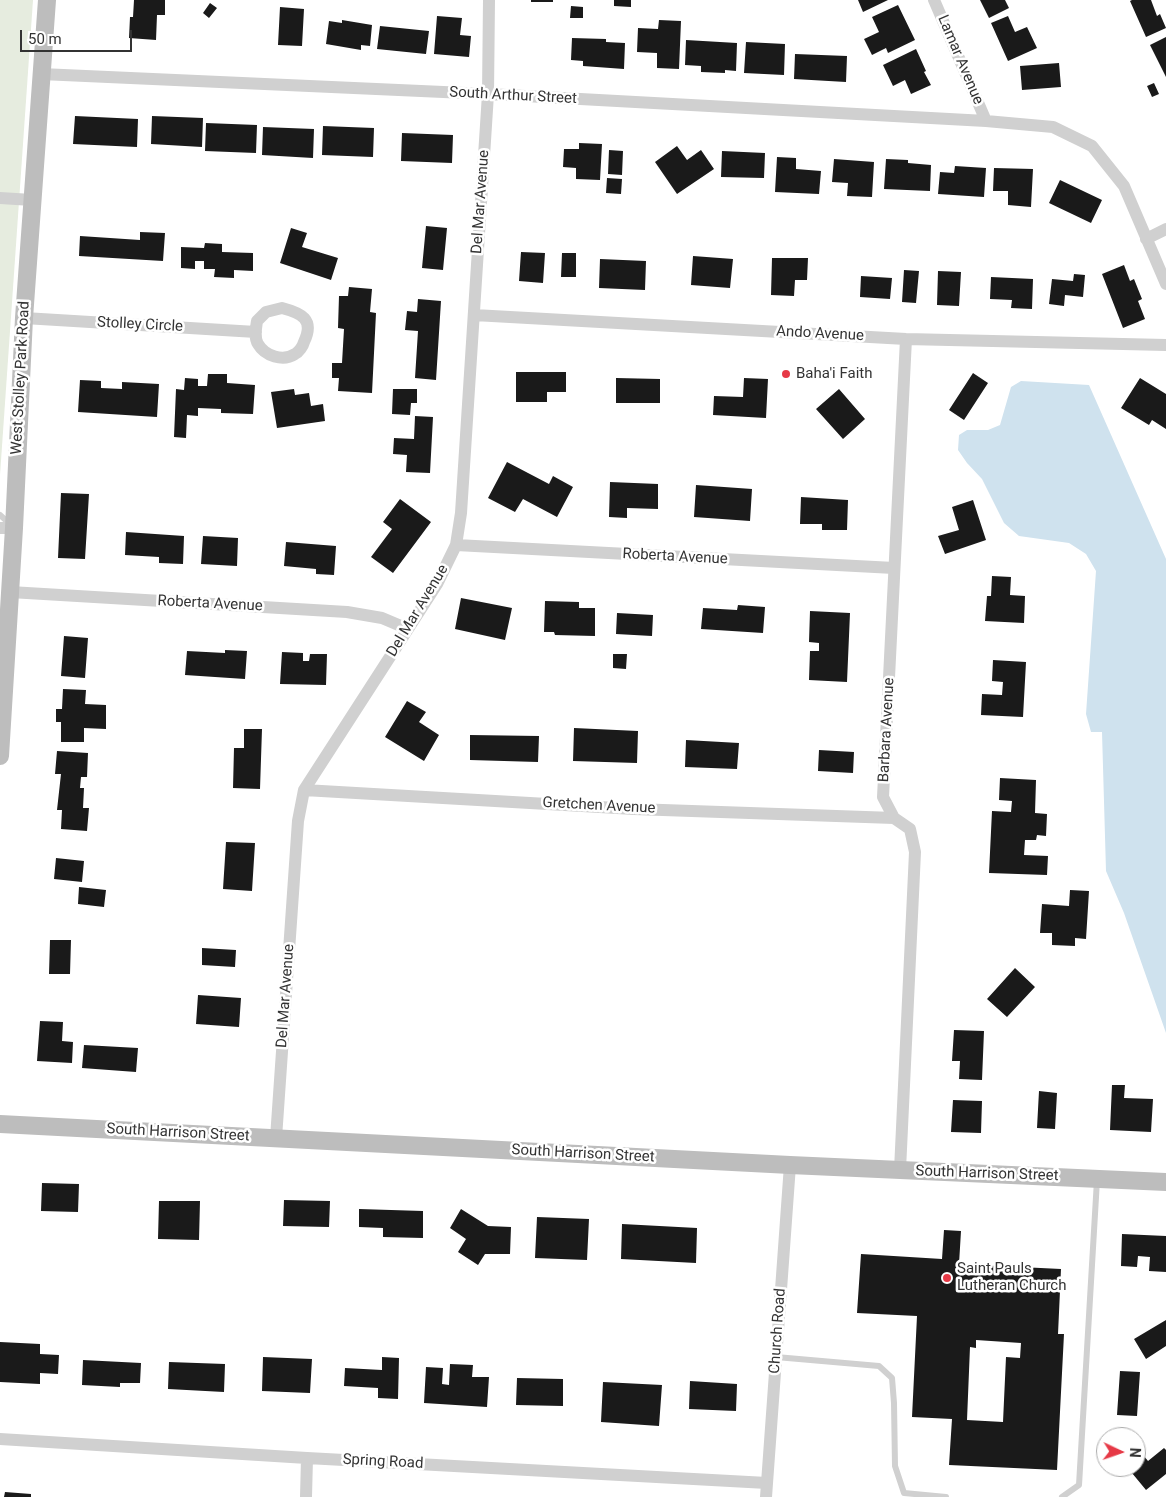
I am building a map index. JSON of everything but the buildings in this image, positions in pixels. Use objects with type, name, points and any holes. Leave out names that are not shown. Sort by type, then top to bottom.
[{"type":"main road","name":"West Stolley Park Road","points":[[0,756],[10,592],[7,528],[47,0]]},
{"type":"main road","name":"South Harrison Street","points":[[0,1124],[790,1165],[1166,1182]]},
{"type":"street","name":"Del Mar Avenue","points":[[276,1138],[298,821],[304,790],[437,584],[456,545],[474,315],[488,94],[489,0]]},
{"type":"street","name":"Lamar Avenue","points":[[934,0],[986,120],[1053,127],[1092,146],[1124,186],[1166,284]]},
{"type":"street","name":"South Arthur Street","points":[[41,74],[488,94],[986,120]]},
{"type":"street","points":[[0,198],[32,200]]},
{"type":"street","points":[[1146,239],[1166,229]]},
{"type":"street","points":[[282,308],[298,312],[307,322],[308,333],[303,345],[296,354],[281,358],[267,354],[257,343],[256,332],[257,321],[266,312],[282,308]]},
{"type":"street","name":"Ando Avenue","points":[[474,315],[906,338],[1166,345]]},
{"type":"street","name":"Stolley Circle","points":[[24,318],[256,332]]},
{"type":"street","name":"Barbara Avenue","points":[[900,1170],[915,852],[910,829],[894,818],[883,797],[906,338]]},
{"type":"street","name":"Roberta Avenue","points":[[456,545],[894,568]]},
{"type":"street","name":"Roberta Avenue","points":[[10,592],[347,612],[382,618],[408,629]]},
{"type":"street","name":"Gretchen Avenue","points":[[304,790],[634,809],[894,818]]},
{"type":"street","name":"Church Road","points":[[766,1497],[790,1165]]},
{"type":"street","name":"Spring Road","points":[[0,1439],[767,1483]]},
{"type":"street","points":[[306,1497],[307,1458]]},
{"type":"lane","points":[[0,514],[7,528]]},
{"type":"lane","points":[[1062,1497],[1079,1485],[1098,1179]]},
{"type":"lane","points":[[776,1357],[879,1366],[892,1378],[894,1466],[904,1493],[946,1497]]},
{"type":"shaded area","points":[[0,0],[33,0],[0,475]]},
{"type":"water","points":[[1021,381],[1089,385],[1166,559],[1166,1033],[1124,913],[1106,871],[1102,732],[1091,732],[1086,714],[1096,571],[1086,554],[1069,543],[1019,536],[1004,523],[982,479],[958,450],[959,435],[967,430],[988,430],[1000,425],[1011,387]]},
{"type":"place","name":"Baha'i Faith","points":[[786,374]]},
{"type":"place","name":"Saint Pauls Lutheran Church","points":[[947,1278]]}]
